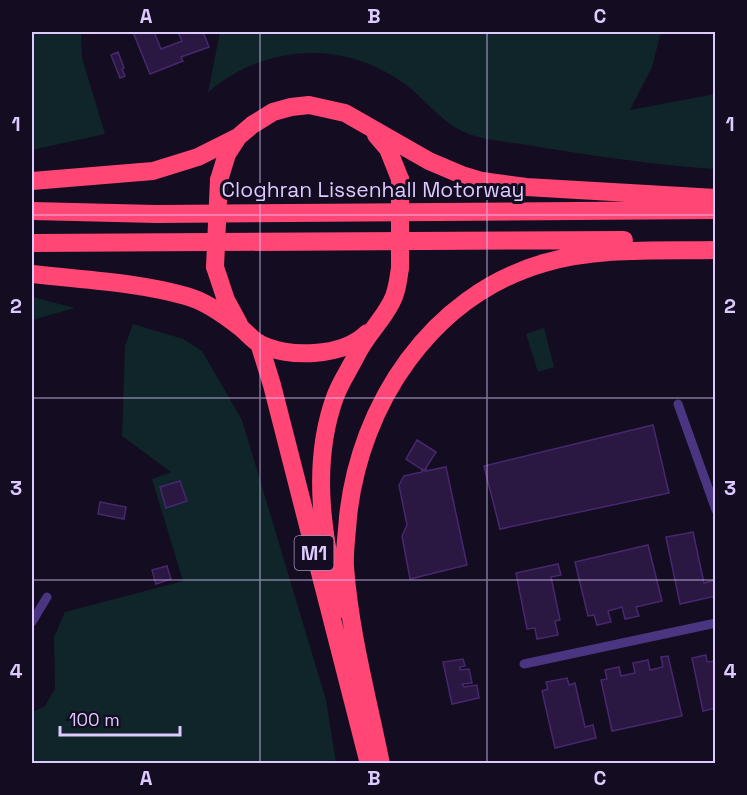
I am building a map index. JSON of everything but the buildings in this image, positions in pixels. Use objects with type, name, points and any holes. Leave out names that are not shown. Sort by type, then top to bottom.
[{"type":"highway","points":[[32,181],[153,171],[198,157],[238,136],[273,112],[291,106],[309,105],[345,113],[429,161],[482,181],[526,187],[716,198]]},
{"type":"highway","points":[[32,274],[155,288],[189,296],[242,328],[259,343],[291,353],[326,352],[363,337],[379,322],[392,302],[398,286],[400,268],[400,179],[388,149],[369,126]]},
{"type":"highway","points":[[238,136],[227,154],[219,180],[215,267],[226,300],[242,328]]},
{"type":"highway","name":"Cloghran Lissenhall Motorway","points":[[32,211],[156,214],[716,210]]},
{"type":"highway","points":[[32,243],[716,241]]},
{"type":"highway","name":"M1","points":[[380,764],[354,638],[345,565],[346,540],[350,500],[358,461],[388,389],[403,366],[420,345],[462,304],[514,275],[544,263],[615,252],[716,250]]},
{"type":"highway","name":"M1","points":[[379,322],[360,349],[335,397],[324,449],[321,500],[328,560],[380,764]]},
{"type":"highway","name":"M1","points":[[259,343],[272,385],[369,764]]},
{"type":"street","points":[[678,404],[716,510]]},
{"type":"street","points":[[32,622],[47,597]]},
{"type":"street","points":[[524,664],[716,623]]},
{"type":"green space","points":[[32,32],[81,32],[82,58],[105,134],[32,150]]},
{"type":"green space","points":[[220,32],[661,32],[652,67],[630,110],[715,94],[715,169],[621,159],[471,135],[456,128],[405,84],[381,69],[331,54],[305,53],[255,64],[231,76],[208,92]]},
{"type":"green space","points":[[32,297],[75,308],[32,320]]},
{"type":"green space","points":[[133,324],[183,339],[202,351],[242,420],[326,700],[336,763],[32,764],[32,712],[45,706],[55,689],[54,637],[65,612],[183,581],[152,479],[171,472],[122,436],[125,346]]},
{"type":"green space","points":[[544,328],[554,367],[538,372],[526,334]]}]
